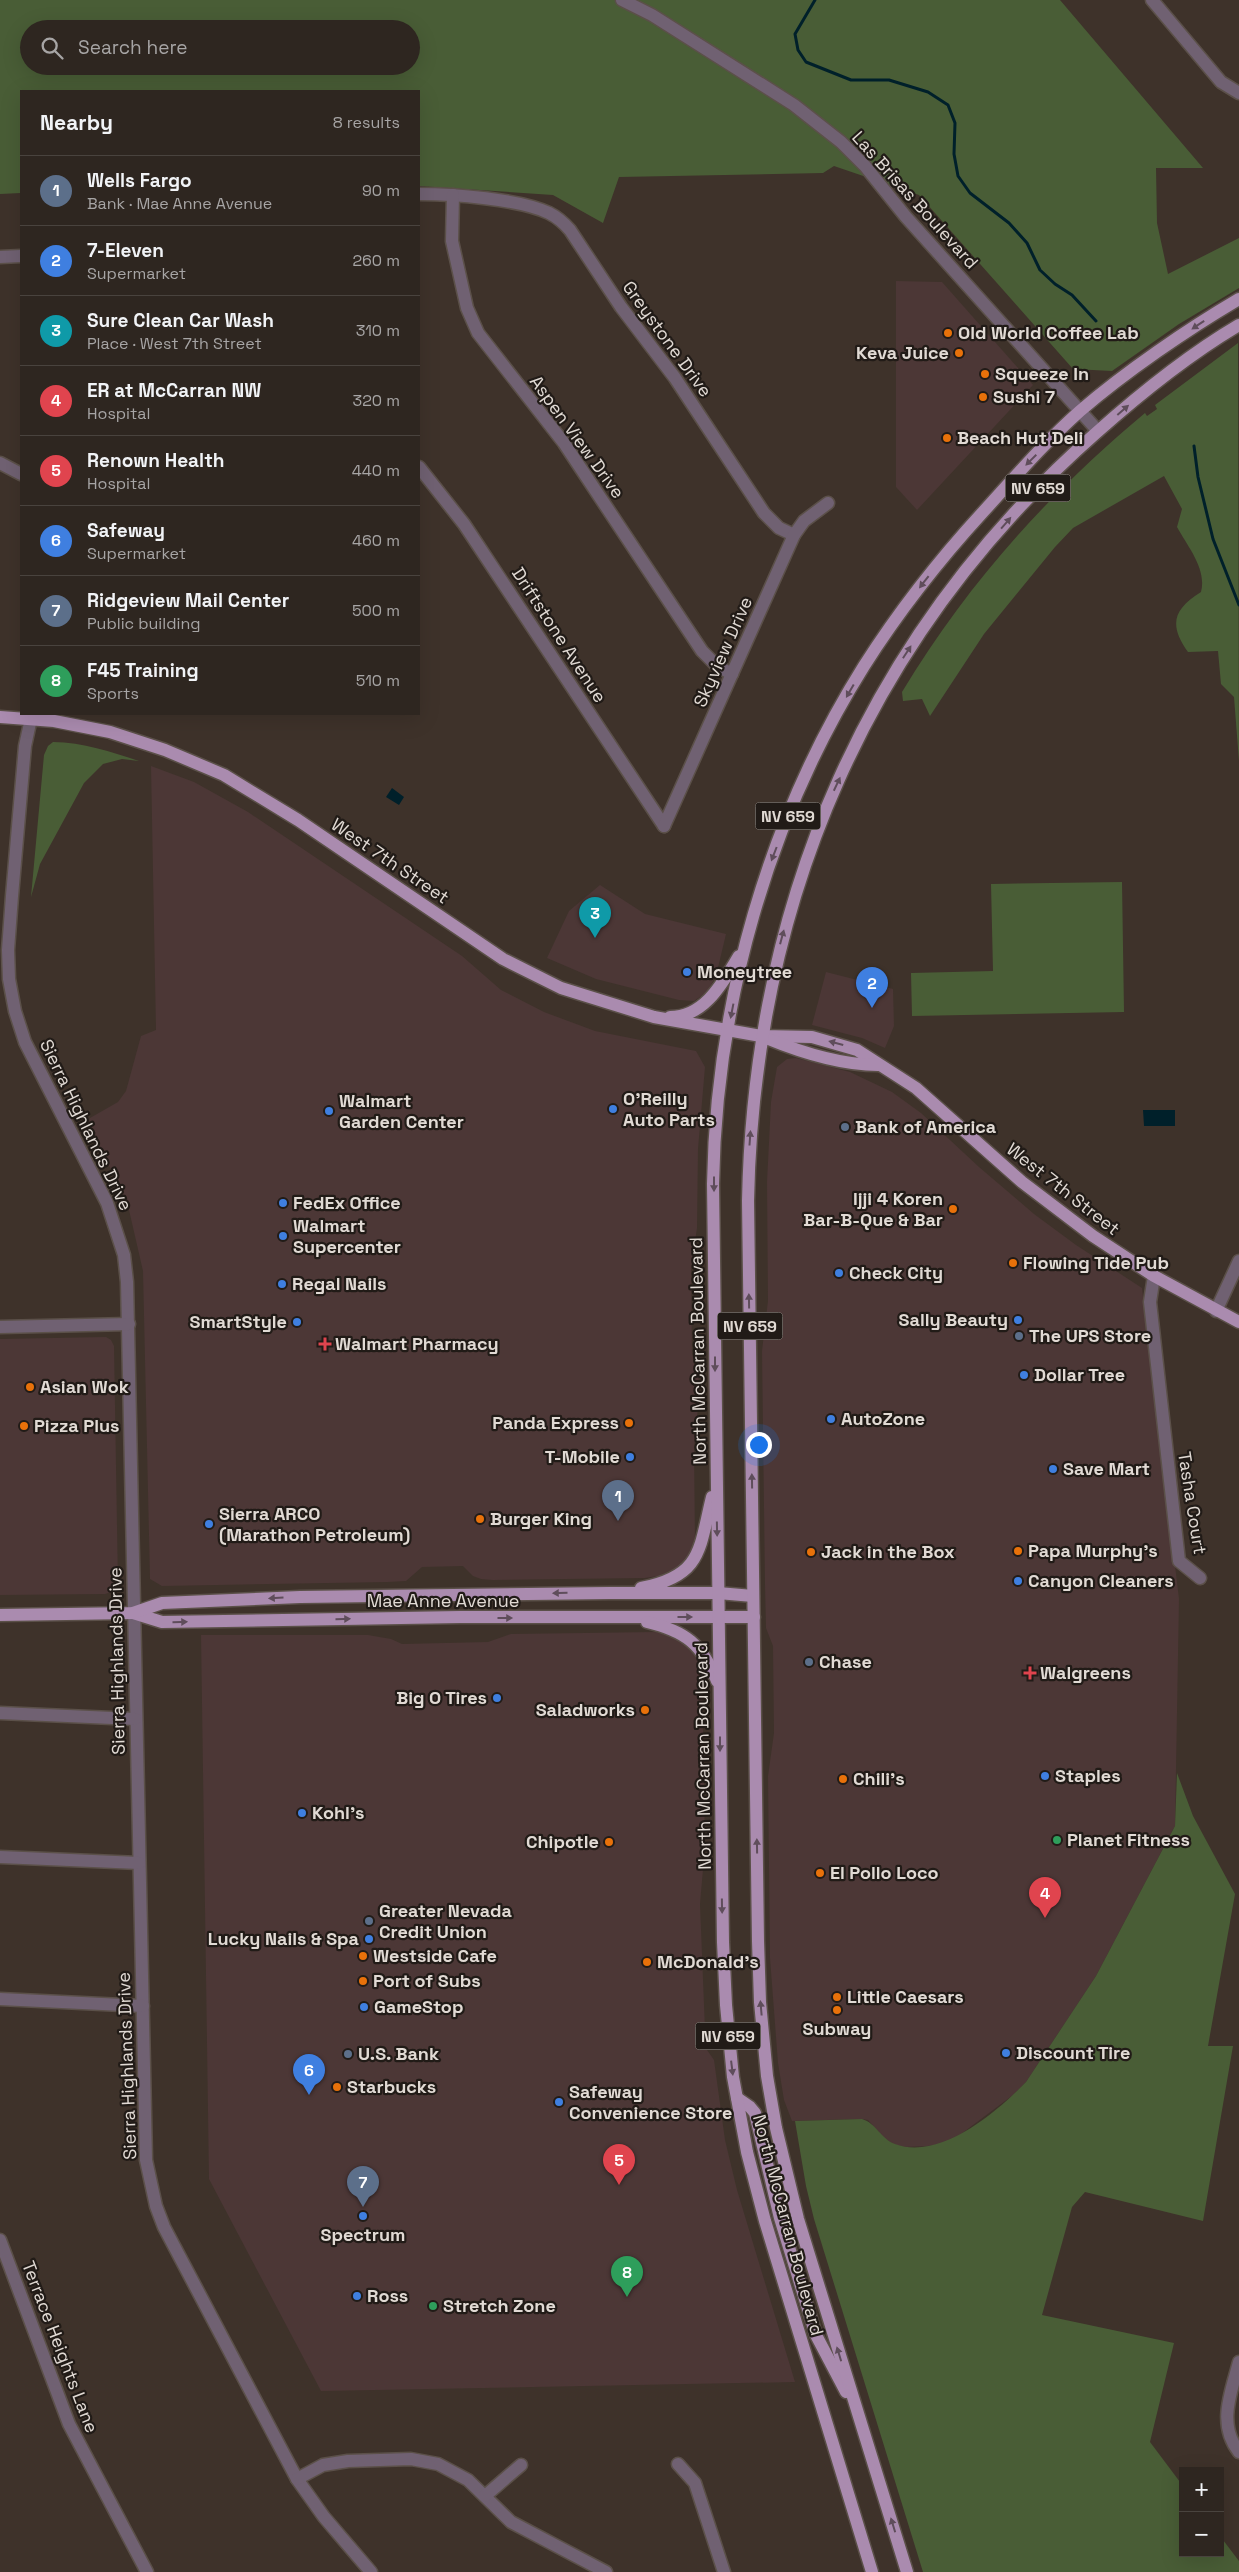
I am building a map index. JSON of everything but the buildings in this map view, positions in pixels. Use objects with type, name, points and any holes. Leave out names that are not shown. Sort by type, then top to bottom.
[{"type":"main road","name":"North McCarran Boulevard","points":[[872,2572],[765,2221],[747,2152],[728,2035],[724,1975],[716,1480],[714,1162],[716,1118],[728,1031],[745,948],[756,906],[788,816],[826,735],[863,667],[894,620],[960,538],[1011,480],[1080,411],[1180,338],[1239,299]]},
{"type":"main road","name":"North McCarran Boulevard","points":[[907,2572],[798,2219],[778,2138],[767,2076],[760,1984],[748,1201],[753,1105],[761,1036],[780,948],[799,881],[834,788],[881,693],[928,622],[984,547],[1064,462],[1098,431],[1179,365],[1239,325]]},
{"type":"main road","name":"West 7th Street","points":[[0,717],[32,717],[110,732],[165,750],[224,775],[298,820],[524,971],[570,991],[654,1017],[761,1036],[789,1035],[822,1039],[856,1050],[916,1088],[998,1161],[1055,1208],[1154,1276],[1239,1322]]},
{"type":"main road","points":[[654,1017],[677,1017],[694,1011],[706,1003],[718,990],[745,948]]},
{"type":"main road","points":[[609,1593],[664,1583],[676,1578],[690,1567],[699,1550],[716,1480]]},
{"type":"main road","name":"Mae Anne Avenue","points":[[133,1613],[162,1603],[290,1598],[609,1593],[753,1596]]},
{"type":"main road","name":"Mae Anne Avenue","points":[[0,1615],[133,1613],[162,1622],[460,1617],[754,1617]]},
{"type":"main road","points":[[630,1618],[675,1631],[699,1647],[719,1686],[720,1715]]},
{"type":"main road","points":[[737,2098],[750,2107],[758,2123],[780,2218],[816,2335],[837,2378],[856,2409]]},
{"type":"street","name":"Las Brisas Boulevard","points":[[622,0],[652,15],[794,105],[841,142],[865,166],[906,217],[1098,431]]},
{"type":"street","points":[[1152,0],[1221,82],[1239,93]]},
{"type":"street","name":"Greystone Drive","points":[[420,194],[453,195],[537,208],[560,220],[570,230],[621,307],[675,378],[764,513],[779,528],[794,535]]},
{"type":"street","name":"Aspen View Drive","points":[[453,195],[451,224],[456,263],[467,308],[478,333],[564,443],[702,652],[717,666],[732,674]]},
{"type":"street","points":[[0,257],[20,256]]},
{"type":"street","points":[[0,463],[20,473]]},
{"type":"street","name":"Driftstone Avenue","points":[[420,468],[464,524],[664,826]]},
{"type":"street","name":"Skyview Drive","points":[[664,826],[794,535],[804,521],[828,503]]},
{"type":"street","name":"Sierra Highlands Drive","points":[[32,717],[26,746],[12,896],[8,950],[9,979],[15,1011],[25,1042],[95,1176],[113,1220],[124,1255],[129,1324],[135,1719],[146,2160],[156,2206],[164,2227],[297,2479],[321,2513],[372,2572]]},
{"type":"street","points":[[1216,1310],[1239,1261]]},
{"type":"street","name":"Tasha Court","points":[[1154,1276],[1150,1302],[1179,1561],[1200,1578]]},
{"type":"street","points":[[0,1327],[129,1324]]},
{"type":"street","points":[[0,1713],[135,1719]]},
{"type":"street","points":[[0,1857],[139,1863]]},
{"type":"street","points":[[0,2000],[143,2006]]},
{"type":"street","name":"Terrace Heights Lane","points":[[0,2240],[68,2424],[147,2572]]},
{"type":"street","points":[[1239,2362],[1226,2419],[1229,2436],[1239,2452]]},
{"type":"street","points":[[297,2479],[324,2466],[343,2461],[420,2460],[454,2471],[468,2480],[510,2522],[606,2572]]},
{"type":"street","points":[[678,2464],[695,2482],[724,2572]]},
{"type":"street","points":[[484,2496],[521,2465]]},
{"type":"shaded area","points":[[896,281],[942,282],[1033,385],[917,510],[896,487]]},
{"type":"shaded area","points":[[151,766],[194,782],[248,812],[462,956],[501,990],[544,1012],[595,1031],[696,1051],[705,1067],[698,1149],[697,1228],[691,1269],[692,1354],[699,1381],[694,1447],[695,1541],[694,1548],[677,1568],[658,1576],[645,1578],[493,1580],[473,1576],[463,1566],[422,1567],[406,1581],[388,1582],[162,1586],[150,1579],[143,1271],[129,1210],[121,1188],[88,1127],[90,1118],[118,1102],[126,1091],[141,1036],[156,1030]]},
{"type":"shaded area","points":[[600,885],[645,914],[726,934],[716,976],[707,992],[694,1001],[679,1000],[596,979],[547,958],[569,911]]},
{"type":"shaded area","points":[[826,972],[893,989],[894,1026],[885,1048],[862,1038],[812,1025]]},
{"type":"shaded area","points":[[796,1058],[850,1072],[892,1092],[921,1113],[979,1167],[1034,1214],[1076,1245],[1142,1288],[1179,1599],[1175,1826],[1096,1976],[1026,2082],[1013,2095],[957,2137],[942,2144],[928,2146],[904,2147],[893,2144],[884,2138],[868,2120],[792,2121],[784,2100],[778,2063],[770,1958],[768,1776],[774,1733],[773,1646],[766,1628],[762,1351],[768,1301],[767,1182],[771,1102],[777,1067],[787,1059]]},
{"type":"shaded area","points":[[106,1337],[111,1340],[114,1346],[118,1585],[114,1591],[105,1594],[0,1595],[0,1339]]},
{"type":"shaded area","points":[[656,1632],[678,1638],[687,1645],[696,1655],[702,1672],[705,1846],[700,1904],[705,2030],[700,2040],[714,2060],[725,2140],[737,2190],[795,2382],[321,2391],[209,2179],[201,1635],[368,1635],[391,1639],[402,1644],[488,1642],[511,1634]]},
{"type":"green space","points":[[0,0],[1060,0],[1203,168],[1156,168],[1157,223],[1168,274],[1239,238],[1239,288],[1179,324],[1112,371],[1073,369],[919,195],[834,166],[823,173],[619,177],[603,223],[553,195],[420,186],[420,90],[20,90],[20,193],[0,194]]},
{"type":"green space","points":[[1238,343],[1239,761],[1234,697],[1221,684],[1218,651],[1188,652],[1178,633],[1176,625],[1180,611],[1192,598],[1201,592],[1202,583],[1195,558],[1177,527],[1182,509],[1164,476],[1073,528],[1055,547],[984,634],[930,716],[922,699],[903,701],[902,692],[954,614],[982,577],[1042,509],[1109,444],[1145,413],[1147,416],[1157,409],[1155,405]]},
{"type":"green space","points":[[53,742],[86,746],[139,761],[122,759],[103,764],[84,783],[40,864],[31,897],[44,755],[48,746]]},
{"type":"green space","points":[[1122,882],[1124,1012],[912,1016],[911,973],[993,971],[991,884]]},
{"type":"green space","points":[[1177,1773],[1193,1816],[1235,1894],[1208,2046],[1233,2046],[1203,2221],[1085,2192],[1072,2207],[1042,2315],[1174,2343],[1150,2442],[1179,2481],[1179,2557],[1224,2557],[1224,2541],[1239,2561],[1239,2572],[923,2572],[814,2219],[806,2186],[795,2121],[862,2119],[895,2144],[912,2147],[930,2146],[949,2140],[966,2131],[1000,2107],[1026,2082],[1096,1976],[1175,1826]]},
{"type":"water","points":[[392,788],[404,797],[399,805],[386,797]]},
{"type":"water","points":[[1143,1110],[1175,1110],[1175,1126],[1144,1126]]},
{"type":"waterway","points":[[815,0],[795,34],[798,50],[806,62],[851,80],[889,80],[928,92],[948,105],[955,123],[954,154],[958,176],[970,193],[1009,223],[1027,243],[1040,270],[1055,284],[1072,295],[1096,321]]},
{"type":"waterway","points":[[1194,446],[1198,477],[1213,539],[1239,605]]},
{"type":"place","name":"Old World Coffee Lab","points":[[948,333]]},
{"type":"place","name":"Keva Juice","points":[[959,353]]},
{"type":"place","name":"Squeeze In","points":[[985,374]]},
{"type":"place","name":"Sushi 7","points":[[983,397]]},
{"type":"place","name":"Beach Hut Deli","points":[[947,438]]},
{"type":"place","name":"Sure Clean Car Wash","points":[[595,938]]},
{"type":"place","name":"Moneytree","points":[[687,972]]},
{"type":"place","name":"7-Eleven","points":[[872,1008]]},
{"type":"place","name":"O'Reilly Auto Parts","points":[[613,1109]]},
{"type":"place","name":"Walmart Garden Center","points":[[329,1111]]},
{"type":"place","name":"Bank of America","points":[[845,1127]]},
{"type":"place","name":"FedEx Office","points":[[283,1203]]},
{"type":"place","name":"Ijji 4 Koren Bar-B-Que & Bar","points":[[953,1209]]},
{"type":"place","name":"Walmart Supercenter","points":[[283,1236]]},
{"type":"place","name":"Flowing Tide Pub","points":[[1013,1263]]},
{"type":"place","name":"Check City","points":[[839,1273]]},
{"type":"place","name":"Regal Nails","points":[[282,1284]]},
{"type":"place","name":"Sally Beauty","points":[[1018,1320]]},
{"type":"place","name":"SmartStyle","points":[[297,1322]]},
{"type":"place","name":"The UPS Store","points":[[1019,1336]]},
{"type":"place","name":"Walmart Pharmacy","points":[[325,1344]]},
{"type":"place","name":"Dollar Tree","points":[[1024,1375]]},
{"type":"place","name":"Asian Wok","points":[[30,1387]]},
{"type":"place","name":"AutoZone","points":[[831,1419]]},
{"type":"place","name":"Panda Express","points":[[629,1423]]},
{"type":"place","name":"Pizza Plus","points":[[24,1426]]},
{"type":"place","name":"T-Mobile","points":[[630,1457]]},
{"type":"place","name":"Save Mart","points":[[1053,1469]]},
{"type":"place","name":"Burger King","points":[[480,1519]]},
{"type":"place","name":"Wells Fargo","points":[[618,1521]]},
{"type":"place","name":"Sierra ARCO (Marathon Petroleum)","points":[[209,1524]]},
{"type":"place","name":"Papa Murphy's","points":[[1018,1551]]},
{"type":"place","name":"Jack in the Box","points":[[811,1552]]},
{"type":"place","name":"Canyon Cleaners","points":[[1018,1581]]},
{"type":"place","name":"Chase","points":[[809,1662]]},
{"type":"place","name":"Walgreens","points":[[1030,1673]]},
{"type":"place","name":"Big O Tires","points":[[497,1698]]},
{"type":"place","name":"Saladworks","points":[[645,1710]]},
{"type":"place","name":"Staples","points":[[1045,1776]]},
{"type":"place","name":"Chili's","points":[[843,1779]]},
{"type":"place","name":"Kohl's","points":[[302,1813]]},
{"type":"place","name":"Planet Fitness","points":[[1057,1840]]},
{"type":"place","name":"Chipotle","points":[[609,1842]]},
{"type":"place","name":"El Pollo Loco","points":[[820,1873]]},
{"type":"place","name":"ER at McCarran NW","points":[[1045,1918]]},
{"type":"place","name":"Greater Nevada Credit Union","points":[[369,1921]]},
{"type":"place","name":"Lucky Nails & Spa","points":[[369,1939]]},
{"type":"place","name":"Westside Cafe","points":[[363,1956]]},
{"type":"place","name":"McDonald's","points":[[647,1962]]},
{"type":"place","name":"Port of Subs","points":[[363,1981]]},
{"type":"place","name":"Little Caesars","points":[[837,1997]]},
{"type":"place","name":"GameStop","points":[[364,2007]]},
{"type":"place","name":"Subway","points":[[837,2010]]},
{"type":"place","name":"Discount Tire","points":[[1006,2053]]},
{"type":"place","name":"U.S. Bank","points":[[348,2054]]},
{"type":"place","name":"Starbucks","points":[[337,2087]]},
{"type":"place","name":"Safeway","points":[[309,2095]]},
{"type":"place","name":"Safeway Convenience Store","points":[[559,2102]]},
{"type":"place","name":"Renown Health","points":[[619,2185]]},
{"type":"place","name":"Ridgeview Mail Center","points":[[363,2207]]},
{"type":"place","name":"Spectrum","points":[[363,2216]]},
{"type":"place","name":"Ross","points":[[357,2296]]},
{"type":"place","name":"F45 Training","points":[[627,2297]]},
{"type":"place","name":"Stretch Zone","points":[[433,2306]]}]
